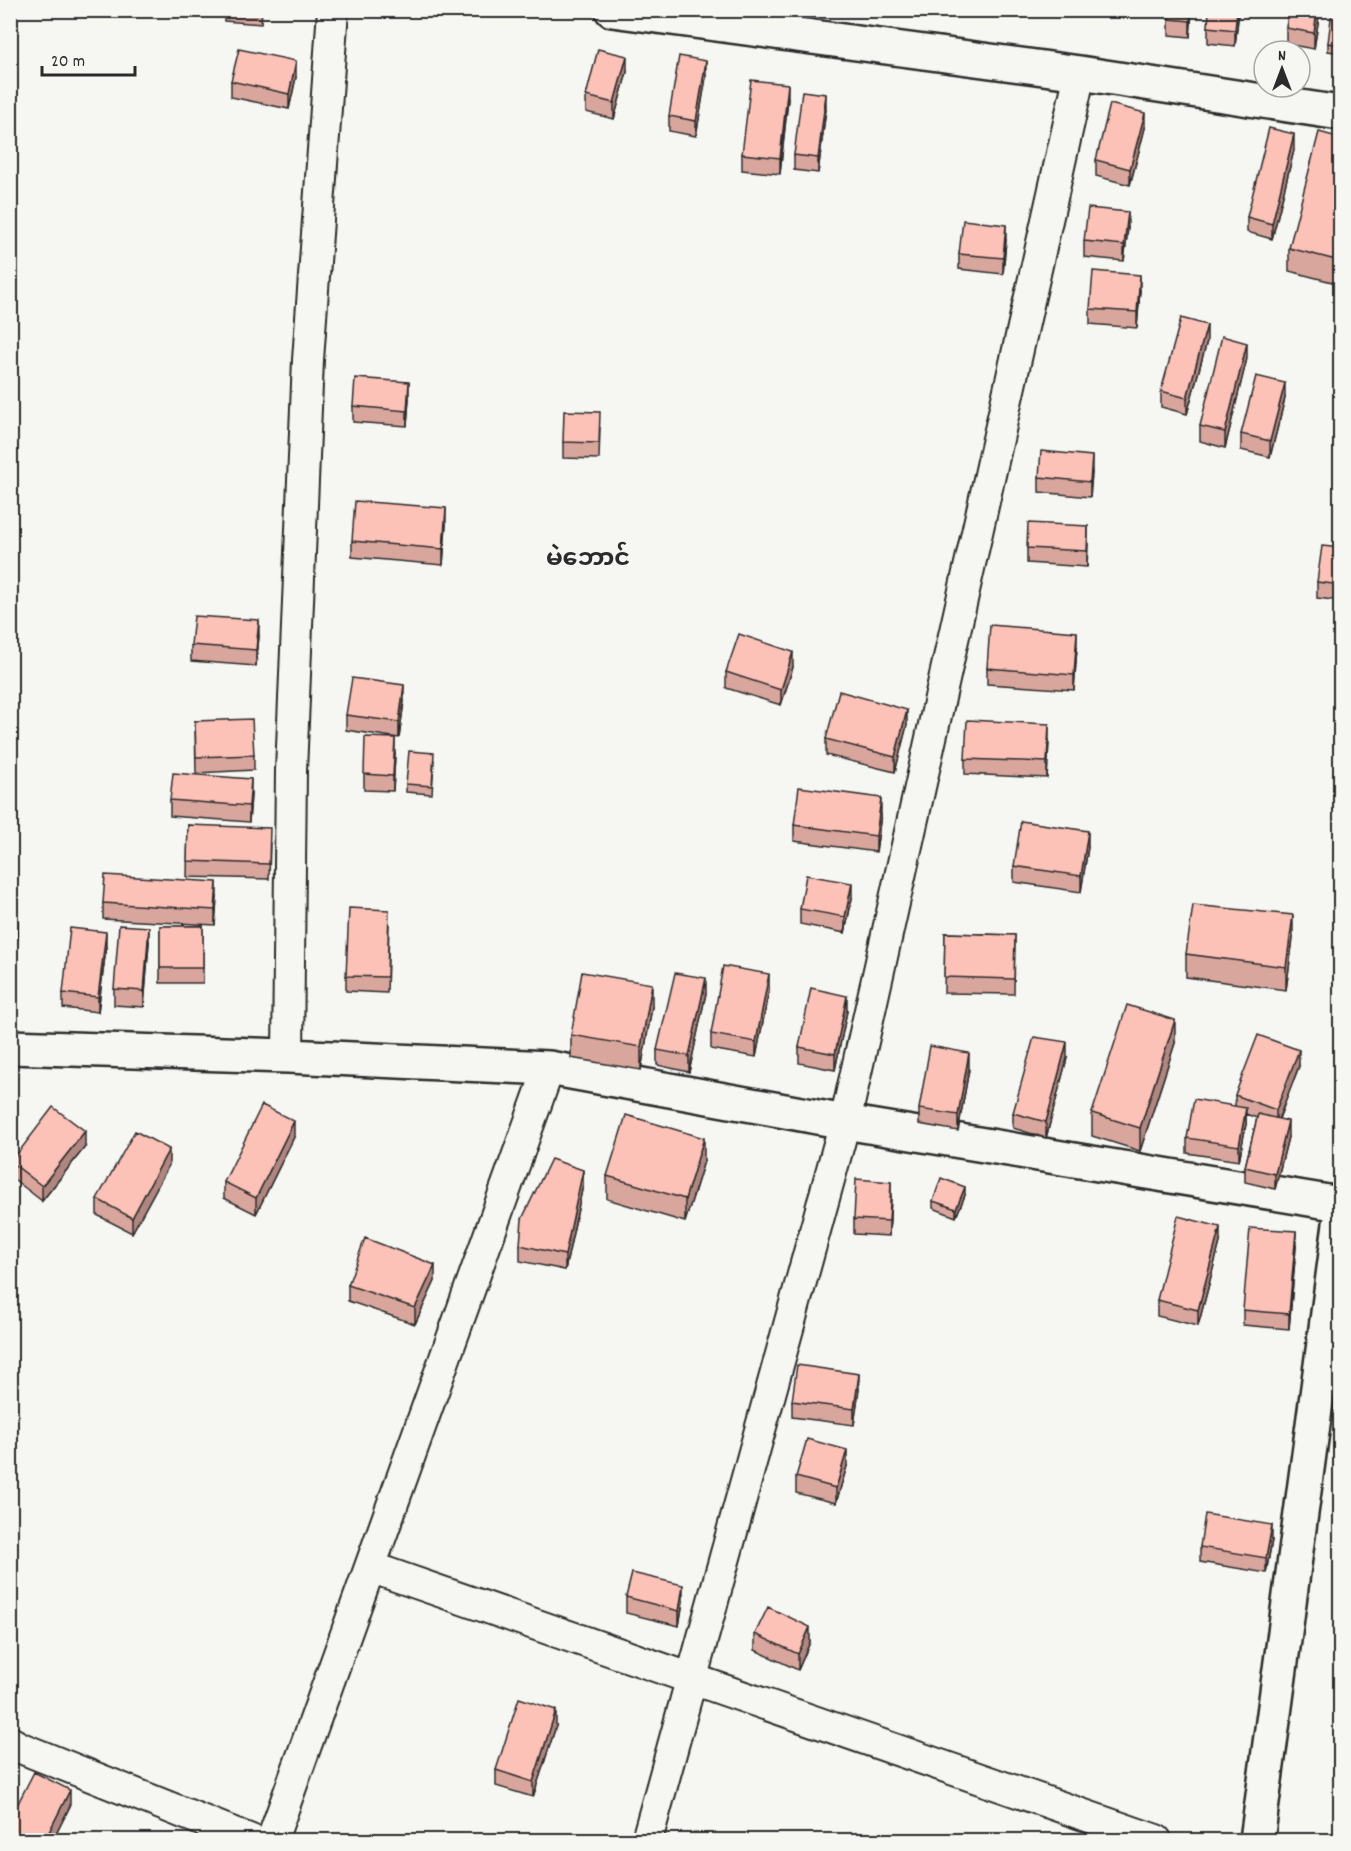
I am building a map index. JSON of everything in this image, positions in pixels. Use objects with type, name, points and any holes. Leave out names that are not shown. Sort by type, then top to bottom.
[{"type":"street","points":[[288,1056],[291,771],[307,384],[333,10]]},
{"type":"street","points":[[612,10],[1080,73],[1341,113]]},
{"type":"street","points":[[647,1840],[845,1122],[1080,73]]},
{"type":"street","points":[[10,1047],[288,1056],[549,1068],[845,1122],[1341,1204]]},
{"type":"street","points":[[273,1840],[549,1068]]},
{"type":"street","points":[[1257,1840],[1341,1224]]},
{"type":"street","points":[[370,1567],[1156,1840]]},
{"type":"street","points":[[10,1742],[32,1753],[250,1840]]},
{"type":"building","points":[[1170,10],[1191,10],[1190,21],[1169,19]]},
{"type":"building","points":[[1209,10],[1237,10],[1235,30],[1208,27]]},
{"type":"building","points":[[1289,10],[1317,10],[1314,33],[1286,28]]},
{"type":"building","points":[[1332,10],[1341,10],[1341,45],[1328,43]]},
{"type":"building","points":[[239,49],[296,61],[289,94],[231,81]]},
{"type":"building","points":[[598,49],[627,56],[614,103],[586,96]]},
{"type":"building","points":[[679,56],[706,61],[696,121],[669,116]]},
{"type":"building","points":[[751,80],[788,84],[780,158],[742,154]]},
{"type":"building","points":[[802,91],[826,94],[818,158],[794,155]]},
{"type":"building","points":[[1110,104],[1145,113],[1130,169],[1096,160]]},
{"type":"building","points":[[1269,128],[1294,134],[1272,224],[1247,217]]},
{"type":"building","points":[[1319,132],[1341,138],[1341,243],[1336,260],[1289,248]]},
{"type":"building","points":[[1088,208],[1128,212],[1124,245],[1084,241]]},
{"type":"building","points":[[963,220],[1006,225],[1003,258],[959,254]]},
{"type":"building","points":[[1093,271],[1140,275],[1137,312],[1090,309]]},
{"type":"building","points":[[1181,318],[1207,325],[1187,398],[1161,391]]},
{"type":"building","points":[[1222,336],[1247,343],[1225,432],[1200,426]]},
{"type":"building","points":[[1256,376],[1285,383],[1270,441],[1241,434]]},
{"type":"building","points":[[355,378],[409,382],[407,411],[353,406]]},
{"type":"building","points":[[564,411],[600,412],[599,443],[563,442]]},
{"type":"building","points":[[1041,451],[1092,456],[1090,482],[1039,477]]},
{"type":"building","points":[[355,501],[446,508],[443,549],[352,541]]},
{"type":"building","points":[[1028,523],[1088,526],[1087,551],[1027,548]]},
{"type":"building","points":[[1322,546],[1341,548],[1341,585],[1317,582]]},
{"type":"building","points":[[194,616],[259,620],[256,650],[191,645]]},
{"type":"building","points":[[990,625],[1077,632],[1074,675],[987,668]]},
{"type":"building","points":[[739,634],[793,652],[781,690],[726,672]]},
{"type":"building","points":[[352,678],[404,685],[399,722],[346,715]]},
{"type":"building","points":[[839,691],[907,710],[895,757],[826,739]]},
{"type":"building","points":[[252,719],[254,755],[196,757],[195,721]]},
{"type":"building","points":[[967,720],[1049,724],[1047,762],[965,759]]},
{"type":"building","points":[[365,737],[395,738],[393,776],[364,774]]},
{"type":"building","points":[[409,751],[434,753],[432,786],[406,784]]},
{"type":"building","points":[[173,773],[251,779],[249,806],[170,800]]},
{"type":"building","points":[[799,787],[881,798],[876,836],[794,825]]},
{"type":"building","points":[[1021,821],[1088,831],[1081,876],[1014,866]]},
{"type":"building","points":[[188,825],[270,828],[269,864],[187,861]]},
{"type":"building","points":[[105,875],[217,882],[215,910],[103,903]]},
{"type":"building","points":[[806,875],[852,883],[845,917],[800,909]]},
{"type":"building","points":[[1193,905],[1293,915],[1286,967],[1186,954]]},
{"type":"building","points":[[349,908],[389,910],[387,977],[346,976]]},
{"type":"building","points":[[10,920],[18,921],[11,976],[10,976]]},
{"type":"building","points":[[119,925],[149,927],[144,991],[114,989]]},
{"type":"building","points":[[160,926],[203,926],[203,968],[160,968]]},
{"type":"building","points":[[70,928],[106,932],[98,997],[63,993]]},
{"type":"building","points":[[945,933],[1015,935],[1014,979],[944,977]]},
{"type":"building","points":[[723,966],[769,974],[756,1042],[711,1034]]},
{"type":"building","points":[[582,972],[652,984],[641,1047],[571,1035]]},
{"type":"building","points":[[675,973],[706,978],[689,1056],[657,1050]]},
{"type":"building","points":[[811,988],[847,996],[835,1054],[799,1047]]},
{"type":"building","points":[[1127,1005],[1175,1020],[1140,1128],[1092,1113]]},
{"type":"building","points":[[1258,1035],[1299,1050],[1276,1110],[1235,1095]]},
{"type":"building","points":[[1034,1037],[1067,1042],[1046,1122],[1013,1113]]},
{"type":"building","points":[[930,1046],[969,1053],[958,1115],[919,1109]]},
{"type":"building","points":[[1194,1099],[1246,1108],[1239,1146],[1187,1138]]},
{"type":"building","points":[[262,1105],[294,1121],[256,1198],[224,1182]]},
{"type":"building","points":[[53,1107],[85,1131],[42,1186],[11,1162]]},
{"type":"building","points":[[1258,1114],[1288,1121],[1275,1174],[1245,1167]]},
{"type":"building","points":[[626,1115],[704,1138],[685,1199],[607,1176]]},
{"type":"building","points":[[135,1131],[169,1149],[132,1218],[97,1199]]},
{"type":"building","points":[[551,1159],[583,1170],[565,1255],[520,1245],[522,1219]]},
{"type":"building","points":[[941,1178],[965,1187],[956,1209],[933,1201]]},
{"type":"building","points":[[856,1179],[891,1182],[889,1221],[854,1219]]},
{"type":"building","points":[[1178,1216],[1220,1227],[1198,1310],[1157,1300]]},
{"type":"building","points":[[1250,1228],[1296,1231],[1289,1314],[1243,1310]]},
{"type":"building","points":[[365,1238],[435,1265],[415,1308],[348,1285]]},
{"type":"building","points":[[797,1365],[859,1374],[854,1409],[792,1401]]},
{"type":"building","points":[[807,1439],[847,1450],[836,1488],[796,1477]]},
{"type":"building","points":[[1205,1514],[1272,1525],[1266,1558],[1200,1547]]},
{"type":"building","points":[[632,1573],[683,1585],[679,1611],[626,1597]]},
{"type":"building","points":[[768,1607],[810,1627],[798,1654],[755,1634]]},
{"type":"building","points":[[519,1698],[556,1710],[533,1782],[496,1770]]},
{"type":"building","points":[[34,1772],[70,1790],[45,1840],[25,1840],[10,1833],[10,1819]]},
{"type":"district","name":"မဲဘောင်","points":[[588,560]]}]
